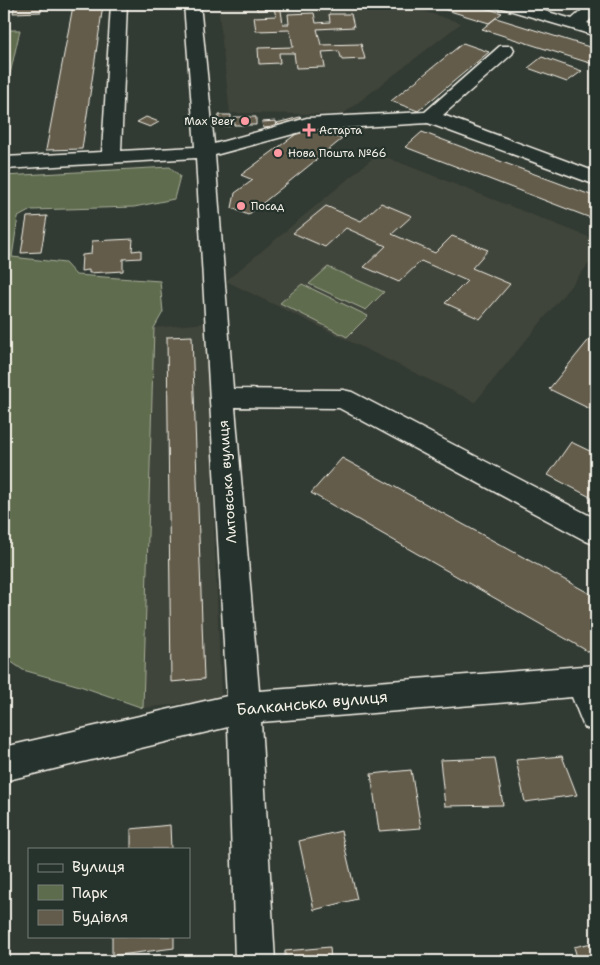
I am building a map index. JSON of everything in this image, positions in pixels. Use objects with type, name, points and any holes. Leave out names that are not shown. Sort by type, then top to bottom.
[{"type":"street","points":[[111,157],[119,4]]},
{"type":"street","name":"Литовська вулиця","points":[[192,4],[205,152],[244,708],[255,961]]},
{"type":"street","points":[[505,4],[596,31]]},
{"type":"street","points":[[575,24],[596,6]]},
{"type":"street","points":[[430,117],[506,50]]},
{"type":"street","points":[[4,163],[205,152],[306,124],[430,117],[596,179]]},
{"type":"street","points":[[221,398],[343,399],[596,533]]},
{"type":"street","points":[[589,680],[596,716]]},
{"type":"street","name":"Балканська вулиця","points":[[4,764],[244,708],[589,680]]},
{"type":"shaded area","points":[[218,4],[401,4],[461,23],[343,114],[230,113]]},
{"type":"shaded area","points":[[378,154],[596,240],[596,255],[475,402],[226,281]]},
{"type":"shaded area","points":[[206,323],[221,699],[143,708],[154,328]]},
{"type":"green space","points":[[4,30],[20,30],[10,74],[4,74]]},
{"type":"green space","points":[[170,167],[180,176],[174,199],[134,207],[31,210],[18,217],[12,257],[65,263],[76,275],[160,281],[163,312],[154,328],[143,708],[80,686],[23,670],[4,657],[4,176]]},
{"type":"green space","points":[[328,267],[384,292],[366,310],[309,284]]},
{"type":"green space","points":[[302,284],[368,316],[347,337],[280,303]]},
{"type":"building","points":[[15,4],[43,4],[41,12],[13,13]]},
{"type":"building","points":[[256,4],[280,4],[283,24],[289,24],[288,14],[314,13],[316,23],[330,22],[329,14],[351,14],[354,27],[317,29],[321,45],[361,44],[365,59],[342,60],[339,51],[322,52],[325,67],[296,68],[294,53],[279,53],[280,63],[259,64],[258,48],[293,47],[290,30],[256,31],[254,17],[276,16],[274,9],[257,10]]},
{"type":"building","points":[[427,4],[472,4],[502,13],[489,23]]},
{"type":"building","points":[[103,5],[82,149],[46,150],[73,6]]},
{"type":"building","points":[[496,18],[596,49],[596,65],[482,29]]},
{"type":"building","points":[[463,43],[489,52],[418,111],[391,101]]},
{"type":"building","points":[[542,57],[582,71],[567,82],[528,68]]},
{"type":"building","points":[[219,115],[231,115],[231,126],[218,126]]},
{"type":"building","points":[[146,117],[159,122],[150,127],[137,122]]},
{"type":"building","name":"Max Beer","points":[[235,117],[256,117],[256,125],[234,125]]},
{"type":"building","points":[[300,117],[304,122],[282,128],[277,123]]},
{"type":"building","points":[[276,121],[277,127],[263,128],[262,122]]},
{"type":"building","points":[[307,126],[342,139],[248,215],[232,208],[235,193],[253,180],[241,175]]},
{"type":"building","points":[[422,132],[596,197],[596,220],[405,147]]},
{"type":"building","points":[[381,203],[412,216],[392,234],[435,253],[452,236],[488,250],[472,268],[510,284],[480,319],[445,303],[467,281],[421,261],[399,282],[364,267],[386,246],[346,228],[325,247],[293,233],[326,206],[361,221]]},
{"type":"building","points":[[47,216],[41,252],[21,253],[27,217]]},
{"type":"building","points":[[133,239],[132,251],[141,250],[141,258],[123,259],[123,271],[89,273],[89,270],[81,271],[82,255],[91,254],[92,241]]},
{"type":"building","points":[[596,331],[596,400],[590,409],[549,389]]},
{"type":"building","points":[[192,336],[204,679],[171,682],[167,337]]},
{"type":"building","points":[[571,442],[596,454],[596,500],[548,475]]},
{"type":"building","points":[[342,458],[596,597],[596,656],[311,493]]},
{"type":"building","points":[[562,756],[577,795],[525,802],[516,760]]},
{"type":"building","points":[[495,758],[503,805],[445,806],[440,760]]},
{"type":"building","points":[[411,770],[421,828],[379,831],[371,774]]},
{"type":"building","points":[[170,825],[171,848],[131,848],[131,829]]},
{"type":"building","points":[[341,831],[357,899],[314,910],[299,841]]},
{"type":"building","points":[[112,938],[174,938],[174,948],[112,956]]},
{"type":"building","points":[[596,942],[596,961],[578,961],[574,947]]},
{"type":"building","points":[[330,947],[331,961],[285,961],[285,951]]},
{"type":"place","name":"Max Beer","points":[[245,121]]},
{"type":"place","name":"Астарта","points":[[309,130]]},
{"type":"place","name":"Нова Пошта №66","points":[[278,153]]},
{"type":"place","name":"Посад","points":[[241,206]]}]
